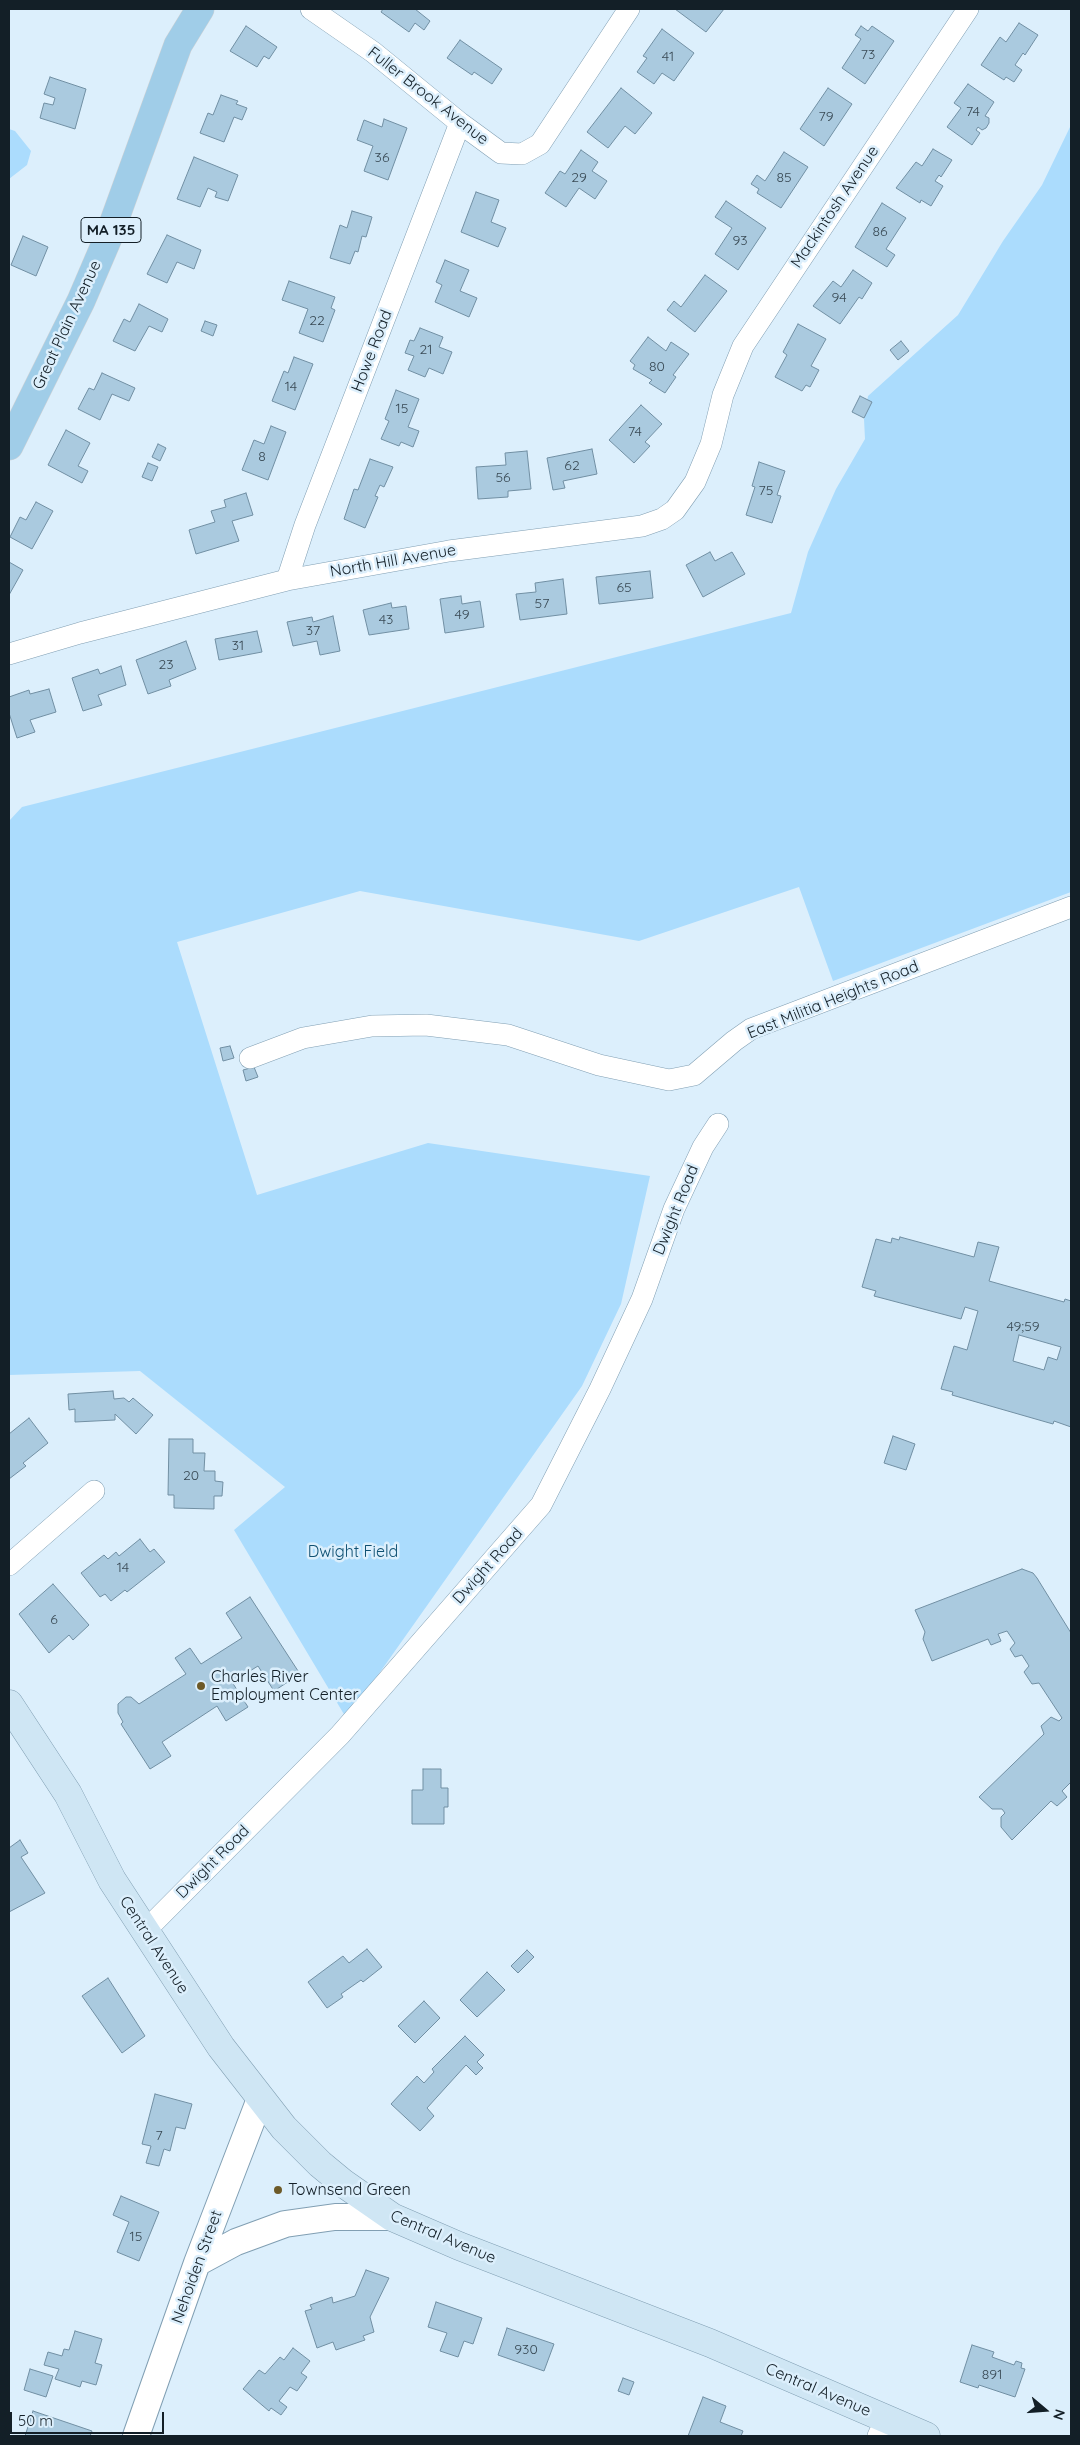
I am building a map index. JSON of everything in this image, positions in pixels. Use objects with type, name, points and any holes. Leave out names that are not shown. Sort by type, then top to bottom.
[{"type":"main road","name":"Great Plain Avenue","points":[[9,446],[80,301],[108,238],[178,45],[200,9]]},
{"type":"main road","name":"Central Avenue","points":[[9,1706],[68,1794],[112,1880],[216,2039],[287,2132],[320,2164],[357,2194],[392,2217],[459,2246],[702,2340],[882,2428],[926,2436]]},
{"type":"street","name":"Fuller Brook Avenue","points":[[311,9],[372,52],[460,124],[501,153],[522,154],[540,144],[628,9]]},
{"type":"street","name":"Mackintosh Avenue","points":[[719,414],[723,395],[743,346],[968,9]]},
{"type":"street","name":"Howe Road","points":[[287,580],[305,525],[460,124]]},
{"type":"street","name":"North Hill Avenue","points":[[9,654],[80,633],[287,580],[448,550],[642,526],[662,519],[675,510],[695,482],[711,444],[719,414]]},
{"type":"street","name":"East Militia Heights Road","points":[[250,1058],[303,1038],[372,1026],[426,1024],[508,1035],[599,1065],[668,1080],[694,1075],[734,1040],[751,1030],[1071,907]]},
{"type":"street","name":"Dwight Road","points":[[146,1931],[340,1734],[541,1505],[600,1389],[642,1299],[674,1209],[703,1147],[718,1124]]},
{"type":"street","points":[[9,1565],[94,1491]]},
{"type":"street","name":"Nehoiden Street","points":[[136,2436],[197,2263],[260,2099]]},
{"type":"street","points":[[197,2263],[236,2242],[285,2224],[337,2217],[392,2217]]},
{"type":"green space","name":"Dwight Field","points":[[1071,125],[1071,892],[833,981],[799,887],[639,941],[360,891],[177,942],[257,1195],[428,1143],[650,1176],[621,1304],[582,1386],[378,1675],[345,1716],[234,1530],[285,1487],[140,1371],[9,1375],[9,821],[22,807],[791,613],[808,552],[836,489],[865,439],[864,419],[868,396],[958,315],[1003,241],[1042,185]]},
{"type":"green space","points":[[9,129],[15,131],[31,151],[27,165],[9,179]]},
{"type":"building","points":[[383,9],[415,9],[430,21],[424,30],[415,23],[409,32],[381,12]]},
{"type":"building","points":[[675,9],[724,9],[706,32]]},
{"type":"building","points":[[1019,23],[1038,35],[1025,55],[1023,53],[1015,65],[1022,70],[1014,82],[1006,77],[1004,80],[981,65],[1000,37],[1006,42]]},
{"type":"building","points":[[246,26],[277,47],[269,59],[264,56],[257,67],[230,51]]},
{"type":"building","points":[[861,26],[868,31],[872,26],[894,41],[865,84],[842,68],[861,39],[855,35]]},
{"type":"building","points":[[662,29],[694,53],[674,81],[662,73],[654,84],[637,72],[647,58],[643,56]]},
{"type":"building","points":[[460,40],[502,69],[492,84],[474,72],[472,75],[447,58]]},
{"type":"building","points":[[50,77],[86,89],[75,129],[40,118],[44,103],[53,105],[55,98],[44,94]]},
{"type":"building","points":[[968,84],[994,102],[985,116],[989,118],[989,123],[982,130],[978,127],[976,130],[980,133],[972,145],[947,127],[961,108],[954,103]]},
{"type":"building","points":[[621,88],[652,113],[635,134],[625,126],[608,148],[587,132]]},
{"type":"building","points":[[828,88],[852,104],[824,146],[800,129]]},
{"type":"building","points":[[221,95],[238,101],[236,104],[247,108],[242,120],[234,117],[224,142],[200,133],[208,113],[213,115]]},
{"type":"building","points":[[384,119],[407,128],[388,180],[364,171],[373,146],[357,140],[364,120],[382,127]]},
{"type":"building","points":[[933,149],[952,160],[941,177],[939,175],[935,181],[943,186],[931,206],[921,200],[920,203],[896,188],[916,162],[922,166]]},
{"type":"building","points":[[581,150],[598,162],[592,171],[607,181],[595,199],[579,188],[566,207],[545,193],[560,171],[565,174]]},
{"type":"building","points":[[784,152],[808,167],[781,208],[757,193],[759,189],[751,184],[757,175],[765,181]]},
{"type":"building","points":[[194,157],[238,175],[228,201],[215,197],[217,192],[208,188],[200,207],[177,199]]},
{"type":"building","points":[[476,192],[499,200],[491,222],[506,228],[498,247],[461,232]]},
{"type":"building","points":[[726,201],[766,228],[738,270],[715,254],[732,228],[715,217]]},
{"type":"building","points":[[882,203],[906,218],[886,249],[895,255],[887,267],[855,247]]},
{"type":"building","points":[[352,211],[372,217],[366,237],[362,236],[358,252],[355,251],[350,264],[330,258],[340,225],[347,228]]},
{"type":"building","points":[[167,235],[201,250],[194,269],[177,262],[167,283],[147,274]]},
{"type":"building","points":[[23,236],[48,247],[36,276],[11,265]]},
{"type":"building","points":[[445,260],[469,270],[460,291],[477,298],[469,317],[435,302],[442,285],[436,282]]},
{"type":"building","points":[[853,270],[872,283],[862,299],[859,297],[840,324],[813,306],[833,281],[841,287]]},
{"type":"building","points":[[705,275],[727,291],[695,332],[667,310],[674,301],[681,307]]},
{"type":"building","points":[[289,281],[335,297],[331,308],[335,310],[323,342],[299,333],[308,309],[282,300]]},
{"type":"building","points":[[139,304],[168,319],[162,332],[149,326],[135,351],[113,341],[124,319],[130,322]]},
{"type":"building","points":[[205,321],[217,325],[213,336],[201,331]]},
{"type":"building","points":[[798,324],[826,339],[811,366],[819,370],[810,387],[806,385],[802,391],[775,377],[787,355],[783,352]]},
{"type":"building","points":[[420,328],[443,337],[439,347],[452,352],[443,374],[429,368],[425,377],[408,370],[414,356],[405,353],[410,340],[414,341]]},
{"type":"building","points":[[648,337],[666,351],[671,342],[689,354],[673,375],[676,377],[665,393],[649,383],[652,380],[633,369],[635,365],[630,361]]},
{"type":"building","points":[[901,341],[909,351],[898,360],[890,350]]},
{"type":"building","points":[[294,357],[313,364],[295,410],[272,401],[284,371],[288,373]]},
{"type":"building","points":[[102,373],[135,388],[129,401],[112,394],[100,420],[78,409],[89,388],[94,390]]},
{"type":"building","points":[[396,390],[419,399],[408,427],[419,431],[413,447],[401,442],[399,446],[381,439],[389,421],[385,419]]},
{"type":"building","points":[[860,396],[872,402],[864,418],[852,412]]},
{"type":"building","points":[[641,405],[662,424],[645,442],[650,446],[634,463],[609,440]]},
{"type":"building","points":[[271,426],[286,432],[268,480],[242,470],[254,440],[264,444]]},
{"type":"building","points":[[66,430],[90,443],[78,466],[88,471],[82,483],[48,465]]},
{"type":"building","points":[[158,444],[166,448],[160,461],[152,457]]},
{"type":"building","points":[[592,449],[597,474],[563,481],[565,488],[553,490],[547,458]]},
{"type":"building","points":[[527,451],[531,489],[508,491],[508,497],[478,499],[476,467],[506,465],[505,453]]},
{"type":"building","points":[[370,459],[393,467],[384,487],[380,485],[375,496],[378,497],[365,528],[344,519],[354,489],[358,490]]},
{"type":"building","points":[[759,462],[785,471],[777,495],[781,496],[772,523],[746,515],[755,487],[752,486]]},
{"type":"building","points":[[148,463],[158,467],[152,481],[142,477]]},
{"type":"building","points":[[246,493],[253,515],[232,521],[239,541],[196,554],[189,530],[215,522],[211,511],[226,507],[224,500]]},
{"type":"building","points":[[36,502],[53,511],[32,549],[10,537],[20,517],[26,520]]},
{"type":"building","points":[[710,552],[715,561],[732,552],[745,574],[703,597],[686,565]]},
{"type":"building","points":[[9,562],[23,570],[9,595]]},
{"type":"building","points":[[650,571],[653,598],[599,604],[596,577]]},
{"type":"building","points":[[563,579],[567,614],[520,620],[516,594],[536,592],[535,583]]},
{"type":"building","points":[[461,596],[462,604],[480,601],[484,627],[445,633],[440,599]]},
{"type":"building","points":[[391,603],[392,608],[406,606],[409,629],[369,635],[363,610]]},
{"type":"building","points":[[333,616],[340,651],[320,655],[317,641],[293,646],[287,622],[312,617],[313,622]]},
{"type":"building","points":[[257,631],[262,652],[219,660],[215,639]]},
{"type":"building","points":[[186,641],[196,669],[169,680],[171,686],[148,694],[136,660]]},
{"type":"building","points":[[121,666],[126,685],[98,695],[102,705],[83,711],[72,678],[98,669],[100,674]]},
{"type":"building","points":[[49,689],[56,712],[30,720],[35,732],[17,738],[9,713],[9,697],[29,690],[30,694]]},
{"type":"building","points":[[230,1046],[234,1058],[223,1061],[220,1048]]},
{"type":"building","points":[[254,1067],[258,1077],[246,1081],[243,1070]]},
{"type":"building","points":[[900,1237],[974,1257],[978,1242],[999,1247],[989,1281],[1064,1302],[1065,1299],[1071,1301],[1071,1427],[1054,1421],[1053,1424],[952,1395],[953,1392],[941,1389],[954,1346],[967,1350],[978,1311],[965,1307],[961,1319],[874,1296],[876,1291],[862,1287],[876,1239],[891,1243],[892,1238],[899,1240]],"holes":[[[1019,1335],[1061,1347],[1057,1360],[1048,1357],[1044,1370],[1013,1361]]]},
{"type":"building","points":[[113,1391],[114,1399],[124,1398],[129,1402],[133,1398],[153,1415],[136,1434],[115,1414],[115,1420],[75,1422],[75,1409],[69,1410],[68,1394]]},
{"type":"building","points":[[29,1418],[48,1443],[23,1463],[26,1466],[9,1479],[9,1434]]},
{"type":"building","points":[[893,1436],[915,1444],[906,1470],[884,1463]]},
{"type":"building","points":[[169,1439],[193,1439],[193,1453],[205,1453],[204,1471],[215,1471],[215,1481],[223,1482],[222,1496],[214,1496],[214,1509],[174,1508],[174,1495],[168,1495]]},
{"type":"building","points":[[140,1539],[150,1552],[154,1549],[165,1562],[127,1592],[125,1590],[111,1601],[105,1594],[100,1597],[81,1573],[104,1555],[108,1559],[116,1552],[119,1556]]},
{"type":"building","points":[[1022,1569],[1033,1573],[1037,1578],[1071,1633],[1071,1782],[1062,1791],[1067,1797],[1057,1806],[1051,1801],[1012,1840],[1001,1827],[1001,1817],[1005,1813],[1002,1809],[992,1809],[979,1797],[1044,1734],[1041,1726],[1051,1717],[1059,1721],[1062,1718],[1039,1683],[1032,1684],[1024,1672],[1029,1666],[1022,1655],[1015,1657],[1010,1649],[1015,1643],[1007,1631],[998,1634],[1001,1641],[991,1645],[988,1639],[932,1661],[923,1639],[925,1632],[915,1610]]},
{"type":"building","points":[[53,1584],[89,1625],[73,1640],[69,1635],[49,1653],[19,1614]]},
{"type":"building","name":"Charles River Employment Center","points":[[250,1597],[300,1674],[274,1691],[258,1666],[232,1682],[248,1707],[226,1721],[217,1706],[162,1742],[171,1756],[150,1769],[121,1724],[123,1722],[118,1713],[118,1704],[126,1697],[131,1697],[139,1704],[186,1674],[175,1658],[190,1648],[201,1664],[242,1638],[226,1613]]},
{"type":"building","points":[[423,1769],[441,1769],[441,1788],[448,1788],[448,1807],[444,1807],[444,1824],[412,1824],[412,1790],[423,1790]]},
{"type":"building","points":[[20,1840],[28,1853],[21,1857],[45,1893],[9,1912],[9,1848]]},
{"type":"building","points":[[367,1949],[382,1967],[363,1982],[361,1980],[341,1994],[343,1997],[327,2008],[308,1982],[343,1956],[349,1963]]},
{"type":"building","points":[[527,1950],[534,1957],[518,1973],[511,1966]]},
{"type":"building","points":[[487,1972],[505,1990],[477,2017],[460,2000]]},
{"type":"building","points":[[108,1978],[145,2036],[122,2053],[82,1996]]},
{"type":"building","points":[[424,2001],[440,2018],[415,2043],[398,2026]]},
{"type":"building","points":[[465,2036],[484,2055],[477,2062],[483,2068],[476,2075],[466,2065],[427,2108],[434,2116],[420,2131],[391,2104],[417,2076],[424,2083],[434,2072],[432,2069]]},
{"type":"building","points":[[155,2094],[192,2104],[185,2129],[176,2127],[170,2151],[164,2149],[159,2166],[146,2163],[151,2146],[142,2144]]},
{"type":"building","points":[[121,2196],[159,2212],[139,2261],[117,2252],[129,2222],[113,2215]]},
{"type":"building","points":[[366,2270],[389,2278],[370,2317],[374,2332],[363,2336],[365,2340],[336,2350],[333,2342],[317,2348],[305,2311],[312,2309],[310,2305],[332,2297],[333,2303],[355,2296]]},
{"type":"building","points":[[436,2302],[482,2318],[473,2344],[464,2341],[458,2357],[440,2351],[447,2333],[428,2327]]},
{"type":"building","points":[[507,2328],[554,2344],[544,2371],[498,2355]]},
{"type":"building","points":[[75,2331],[102,2339],[95,2363],[102,2365],[96,2385],[82,2381],[80,2387],[55,2379],[59,2369],[44,2365],[48,2352],[62,2356],[64,2349],[69,2350]]},
{"type":"building","points":[[972,2345],[994,2352],[992,2357],[1014,2365],[1016,2361],[1022,2363],[1021,2368],[1025,2369],[1015,2397],[979,2385],[978,2388],[960,2382]]},
{"type":"building","points":[[293,2348],[310,2361],[301,2373],[307,2377],[297,2391],[290,2387],[279,2401],[287,2407],[281,2415],[271,2408],[269,2411],[243,2389],[259,2370],[265,2374],[280,2357],[284,2360]]},
{"type":"building","points":[[30,2369],[53,2376],[46,2397],[24,2390]]},
{"type":"building","points":[[623,2378],[634,2382],[629,2395],[618,2391]]},
{"type":"building","points":[[703,2397],[726,2406],[720,2422],[743,2431],[741,2436],[688,2436]]},
{"type":"building","points":[[33,2411],[92,2431],[90,2436],[25,2436]]},
{"type":"place","name":"Charles River Employment Center","points":[[201,1686]]},
{"type":"place","name":"Townsend Green","points":[[278,2190]]}]
